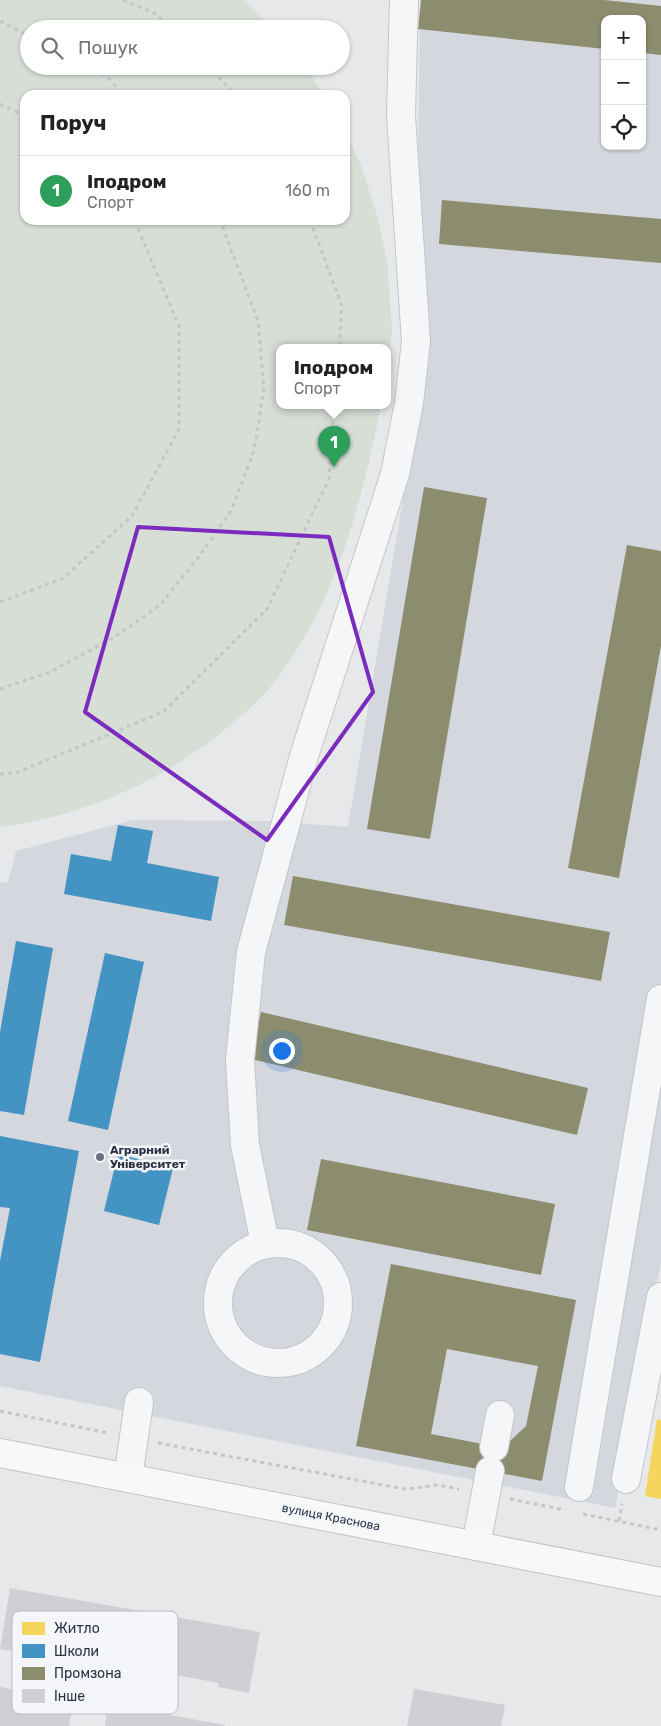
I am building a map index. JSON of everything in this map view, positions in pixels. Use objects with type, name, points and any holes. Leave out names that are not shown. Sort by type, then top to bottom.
[{"type":"main road","name":"вулиця Краснова","points":[[0,1453],[661,1582]]},
{"type":"street","points":[[265,1243],[245,1145],[240,1060],[252,952],[304,756],[394,474],[409,403],[416,342],[401,115],[404,0]]},
{"type":"street","points":[[577,1504],[661,999]]},
{"type":"street","points":[[265,1243],[297,1245],[324,1262],[338,1290],[337,1322],[320,1348],[292,1363],[260,1362],[233,1344],[218,1316],[220,1284],[237,1258],[265,1243]]},
{"type":"street","points":[[626,1479],[661,1297]]},
{"type":"street","points":[[128,1478],[139,1402]]},
{"type":"street","points":[[476,1546],[500,1415]]},
{"type":"path","points":[[123,0],[156,14],[162,20]]},
{"type":"path","points":[[0,21],[20,31]]},
{"type":"path","points":[[104,75],[119,90]]},
{"type":"path","points":[[217,75],[231,90]]},
{"type":"path","points":[[0,104],[20,114]]},
{"type":"path","points":[[0,602],[62,579],[132,516],[178,430],[179,326],[136,225]]},
{"type":"path","points":[[0,689],[50,672],[114,638],[159,606],[198,558],[231,511],[254,450],[264,388],[258,321],[222,225]]},
{"type":"path","points":[[312,225],[342,306],[339,344]]},
{"type":"path","points":[[0,774],[18,772],[163,712],[267,608],[329,478],[334,409]]},
{"type":"path","points":[[0,1411],[405,1489],[438,1485],[490,1471],[577,1504],[661,1530]]},
{"type":"highlighted area","points":[[138,527],[329,537],[373,692],[267,840],[85,712]]},
{"type":"shaded area","points":[[0,0],[244,0],[264,20],[20,20],[20,75],[311,75],[321,90],[20,90],[20,225],[350,225],[350,142],[359,160],[376,212],[387,260],[392,330],[390,344],[276,344],[276,409],[380,409],[368,466],[352,525],[331,583],[304,638],[276,680],[246,712],[177,764],[122,793],[62,814],[32,822],[0,827]]},
{"type":"shaded area","points":[[420,0],[661,0],[661,1262],[615,1508],[0,1386],[0,882],[8,883],[16,851],[133,820],[271,821],[348,827],[410,458],[418,174]]},
{"type":"building: Житло","points":[[657,1419],[661,1420],[661,1499],[645,1496]]},
{"type":"building: Школи","points":[[118,825],[153,831],[147,863],[219,877],[211,921],[64,894],[71,854],[111,861]]},
{"type":"building: Школи","points":[[16,941],[53,948],[24,1115],[0,1111],[0,1032]]},
{"type":"building: Школи","points":[[105,953],[144,962],[108,1130],[68,1121]]},
{"type":"building: Школи","points":[[0,1136],[79,1151],[40,1362],[0,1354],[0,1261],[10,1208],[0,1207]]},
{"type":"building: Школи","points":[[118,1154],[173,1168],[159,1225],[104,1211]]},
{"type":"building: Промзона","points":[[421,0],[604,0],[661,6],[661,55],[646,53],[646,15],[601,15],[601,49],[418,29]]},
{"type":"building: Промзона","points":[[442,200],[661,219],[661,263],[439,244]]},
{"type":"building: Промзона","points":[[424,487],[487,498],[430,839],[367,829]]},
{"type":"building: Промзона","points":[[627,545],[661,551],[661,646],[619,878],[568,868]]},
{"type":"building: Промзона","points":[[293,876],[610,932],[601,981],[284,925]]},
{"type":"building: Промзона","points":[[261,1012],[588,1088],[577,1135],[251,1059]]},
{"type":"building: Промзона","points":[[321,1159],[555,1204],[541,1275],[307,1230]]},
{"type":"building: Промзона","points":[[391,1264],[576,1300],[542,1481],[356,1446]],"holes":[[[447,1349],[538,1366],[526,1426],[510,1441],[508,1449],[431,1434]]]},
{"type":"building: Інше","points":[[10,1588],[141,1611],[12,1611],[12,1651],[0,1649]]},
{"type":"building: Інше","points":[[178,1618],[260,1632],[249,1693],[218,1687],[219,1683],[178,1675]]},
{"type":"building: Інше","points":[[0,1687],[12,1689],[12,1714],[71,1714],[69,1726],[0,1726]]},
{"type":"building: Інше","points":[[414,1689],[505,1705],[501,1726],[407,1726]]},
{"type":"building: Інше","points":[[107,1714],[164,1714],[225,1725],[225,1726],[105,1726]]},
{"type":"place","name":"Іподром","points":[[334,467]]},
{"type":"place","name":"Аграрний Університет","points":[[100,1157]]}]
